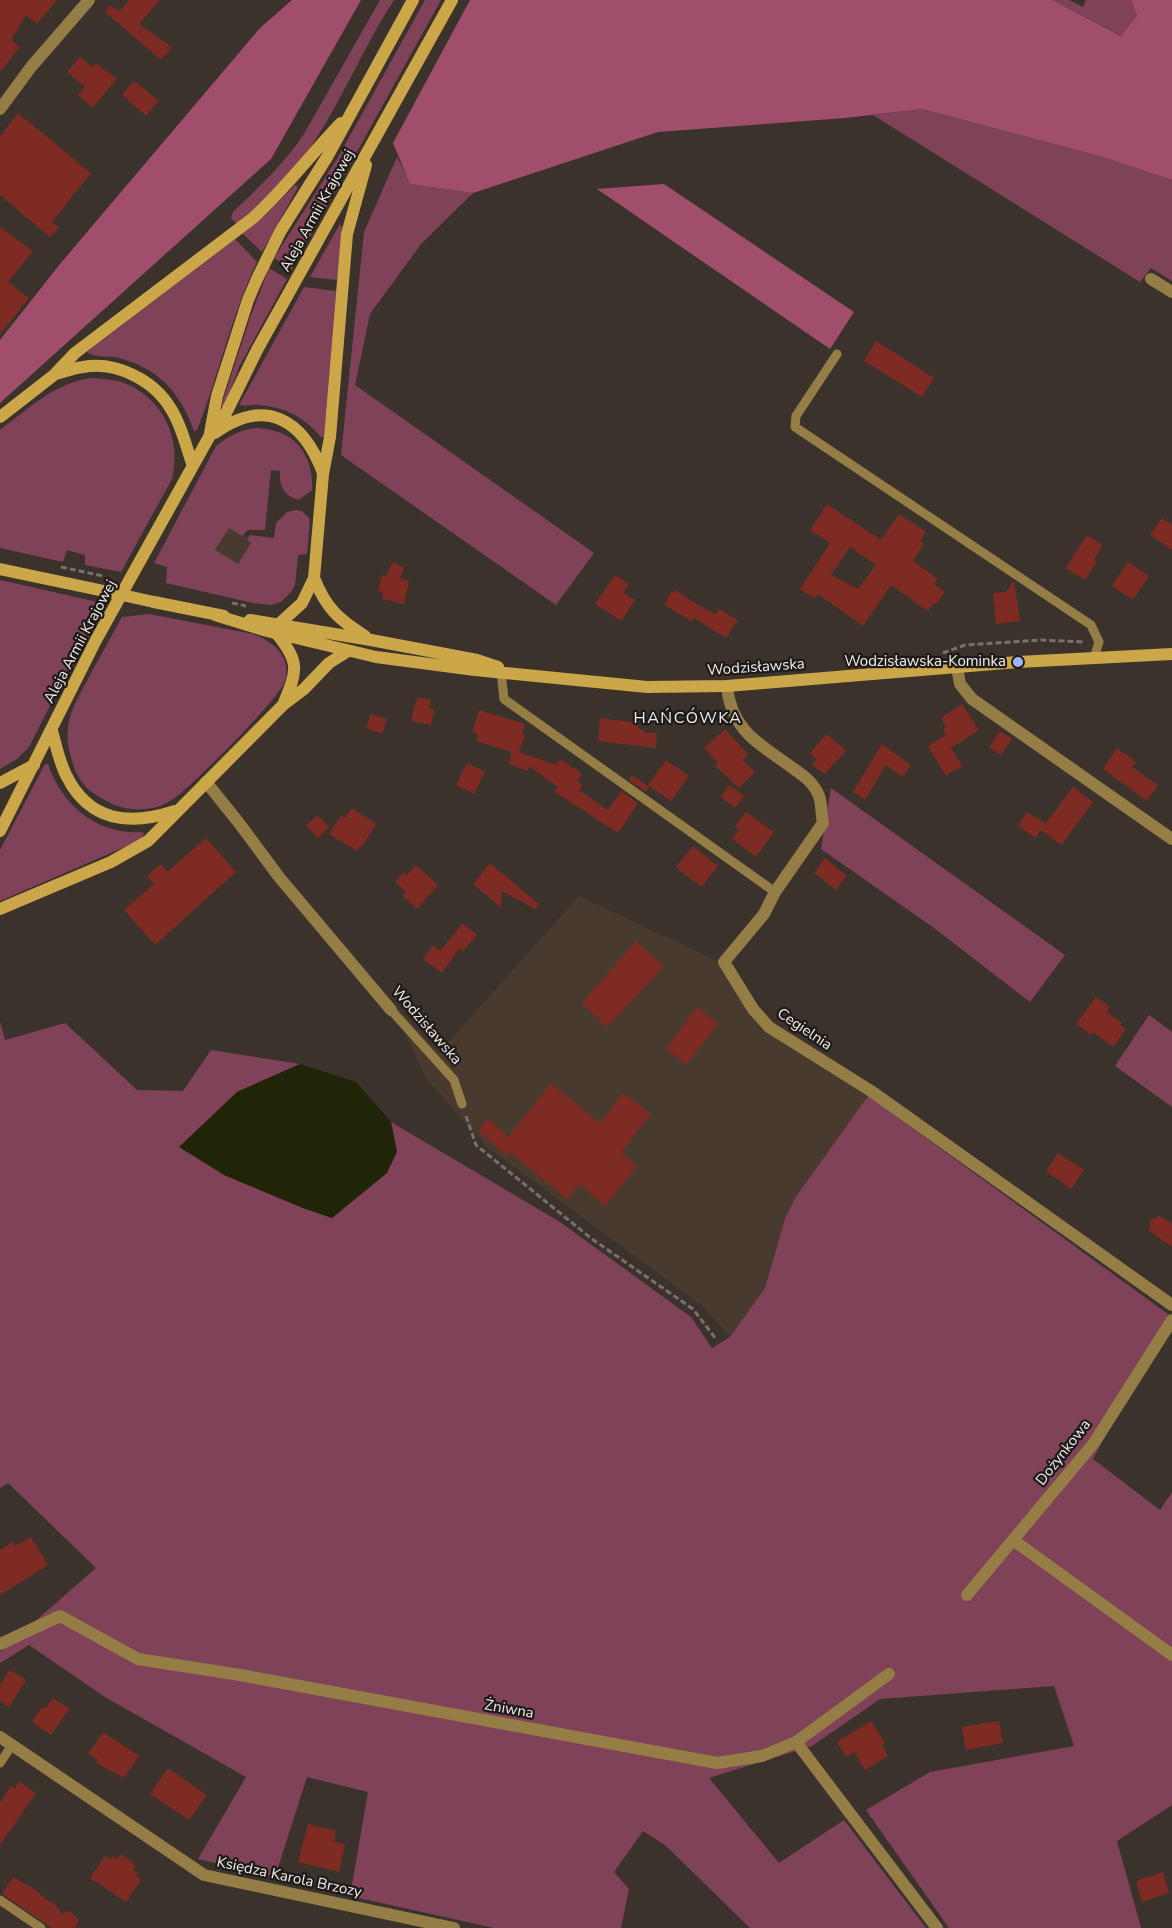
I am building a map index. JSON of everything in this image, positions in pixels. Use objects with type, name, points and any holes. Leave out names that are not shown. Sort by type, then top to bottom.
[{"type":"main road","name":"Aleja Armii Krajowej","points":[[209,437],[217,396],[257,279],[280,232],[327,157],[413,0]]},
{"type":"main road","name":"Aleja Armii Krajowej","points":[[0,831],[96,640],[209,437],[226,413],[258,350],[452,0]]},
{"type":"main road","points":[[0,417],[54,375],[75,353],[253,218],[277,196],[315,150],[352,111]]},
{"type":"main road","points":[[283,705],[295,674],[295,666],[278,628],[302,603],[314,578],[323,474],[330,437],[347,234],[370,148]]},
{"type":"main road","points":[[54,375],[82,367],[95,366],[125,371],[143,380],[158,391],[171,408],[193,466]]},
{"type":"main road","points":[[209,437],[235,420],[252,416],[270,416],[288,422],[302,432],[312,446],[323,474]]},
{"type":"main road","name":"Wodzisławska","points":[[0,569],[278,628],[371,640],[477,660],[520,673]]},
{"type":"main road","points":[[314,578],[323,600],[335,614],[371,640]]},
{"type":"main road","name":"Wodzisławska","points":[[278,628],[348,651],[407,662],[623,685],[676,687],[727,686],[957,667],[1172,654]]},
{"type":"main road","points":[[0,909],[111,862],[148,841],[283,705],[304,689],[328,663],[348,651]]},
{"type":"main road","points":[[52,731],[65,773],[89,807],[105,815],[122,819],[158,817],[179,810]]},
{"type":"main road","points":[[0,783],[35,764]]},
{"type":"street","points":[[0,109],[31,68],[89,0]]},
{"type":"street","points":[[1151,279],[1172,292]]},
{"type":"street","points":[[957,667],[960,684],[972,699],[1172,840]]},
{"type":"street","name":"Cegielnia","points":[[727,686],[729,703],[738,724],[756,741],[810,781],[819,796],[823,823],[774,892],[764,914],[724,962],[753,1009],[769,1027],[871,1091],[1172,1305]]},
{"type":"street","name":"Wodzisławska","points":[[206,783],[279,877],[391,1010]]},
{"type":"street","name":"Dożynkowa","points":[[967,1595],[1094,1443],[1172,1320]]},
{"type":"street","points":[[1013,1540],[1172,1654]]},
{"type":"street","name":"Żniwna","points":[[0,1644],[60,1616],[138,1659],[240,1675],[717,1764],[762,1755],[796,1742]]},
{"type":"street","points":[[889,1674],[796,1742],[937,1928]]},
{"type":"street","name":"Księdza Karola Brzozy","points":[[0,1737],[204,1875],[454,1928]]},
{"type":"lane","points":[[837,354],[796,416],[795,427],[1091,625],[1099,642],[1094,658]]},
{"type":"lane","points":[[501,672],[504,699],[774,892]]},
{"type":"lane","name":"Wodzisławska","points":[[391,1010],[454,1080],[462,1104]]},
{"type":"lane","points":[[0,1763],[12,1745]]},
{"type":"lane","points":[[0,1900],[41,1928]]},
{"type":"path","points":[[230,603],[250,606]]},
{"type":"path","points":[[936,655],[965,645],[1041,640],[1099,642]]},
{"type":"path","points":[[462,1104],[476,1145],[592,1239],[693,1309],[716,1339]]},
{"type":"shaded area","points":[[292,0],[361,0],[271,159],[0,403],[0,340],[60,264],[260,28]]},
{"type":"shaded area","points":[[380,0],[394,0],[319,134],[300,162],[283,181],[237,224],[231,218],[233,212],[280,165],[304,134]]},
{"type":"shaded area","points":[[425,0],[441,0],[292,269],[274,258],[337,159]]},
{"type":"shaded area","points":[[470,0],[1052,0],[1121,36],[1137,16],[1131,0],[1172,0],[1172,180],[1099,156],[922,109],[845,118],[658,132],[473,193],[410,184],[393,143]]},
{"type":"shaded area","points":[[1052,0],[1069,0],[1083,7],[1086,0],[1131,0],[1137,16],[1122,36]]},
{"type":"shaded area","points":[[922,109],[1099,156],[1172,180],[1172,281],[1151,268],[1140,282],[873,115]]},
{"type":"shaded area","points":[[397,157],[411,184],[473,193],[421,244],[370,314],[355,385],[594,553],[556,605],[341,455],[364,232]]},
{"type":"shaded area","points":[[664,184],[854,312],[830,349],[597,189]]},
{"type":"shaded area","points":[[295,185],[298,187],[262,252],[242,233],[266,215]]},
{"type":"shaded area","points":[[340,224],[342,227],[337,280],[310,277]]},
{"type":"shaded area","points":[[235,239],[257,262],[240,303],[205,409],[197,430],[194,431],[182,404],[155,374],[130,361],[97,356],[87,352]]},
{"type":"shaded area","points":[[269,268],[287,279],[239,367],[224,408],[221,406]]},
{"type":"shaded area","points":[[304,287],[336,291],[324,437],[293,414],[268,406],[239,405]]},
{"type":"shaded area","points":[[91,378],[124,383],[149,399],[159,409],[166,422],[174,449],[172,479],[121,572],[85,565],[85,555],[67,550],[63,562],[0,548],[0,430],[54,391]]},
{"type":"shaded area","points":[[256,428],[281,433],[299,445],[309,465],[312,490],[299,500],[294,498],[284,490],[280,481],[280,471],[271,470],[265,530],[248,530],[242,536],[229,528],[215,550],[238,564],[251,543],[247,539],[250,535],[274,538],[276,523],[287,512],[302,511],[310,519],[307,554],[298,555],[295,585],[291,592],[281,602],[271,605],[166,583],[167,567],[154,563],[216,446],[234,434]]},
{"type":"shaded area","points":[[229,525],[254,542],[239,566],[213,550]]},
{"type":"shaded area","points":[[0,580],[102,603],[29,747],[17,759],[0,769]]},
{"type":"shaded area","points":[[149,614],[253,634],[267,641],[279,651],[286,665],[286,672],[285,681],[280,690],[217,759],[186,789],[161,805],[134,809],[111,803],[84,785],[74,767],[68,732],[69,720],[76,701],[122,617]]},
{"type":"shaded area","points":[[45,764],[48,764],[62,793],[84,815],[111,829],[144,834],[142,838],[127,846],[0,901],[0,850]]},
{"type":"shaded area","points":[[831,788],[1065,955],[1030,1002],[934,928],[821,849]]},
{"type":"shaded area","points":[[579,896],[715,960],[754,1018],[868,1096],[795,1198],[785,1219],[765,1288],[730,1337],[705,1308],[486,1146],[427,1079],[387,996],[439,1053]]},
{"type":"shaded area","points":[[1149,1015],[1172,1032],[1172,1107],[1115,1066]]},
{"type":"shaded area","points":[[0,1022],[5,1040],[65,1023],[137,1090],[183,1091],[211,1050],[300,1064],[237,1092],[224,1175],[332,1218],[397,1152],[391,1122],[560,1222],[691,1317],[712,1348],[730,1337],[765,1288],[785,1219],[795,1198],[868,1096],[1172,1317],[1127,1394],[1093,1459],[1160,1510],[1172,1492],[1172,1805],[1117,1841],[1141,1928],[949,1928],[866,1810],[930,1772],[1074,1746],[1054,1686],[880,1699],[812,1746],[709,1778],[779,1863],[844,1820],[926,1928],[750,1928],[665,1845],[643,1831],[614,1872],[629,1889],[621,1928],[494,1928],[350,1896],[368,1792],[307,1777],[275,1877],[198,1859],[246,1777],[105,1697],[29,1645],[0,1663],[0,1652],[96,1568],[8,1483],[0,1488]]},
{"type":"shaded area","points":[[300,1064],[356,1082],[391,1122],[397,1152],[387,1173],[332,1218],[224,1175],[179,1147],[237,1092]]},
{"type":"building","points":[[0,0],[57,0],[37,24],[26,15],[11,40],[20,47],[0,72]]},
{"type":"building","points":[[129,0],[160,0],[139,24],[172,47],[161,60],[105,12],[110,5],[120,11]]},
{"type":"building","points":[[80,57],[92,67],[96,63],[117,79],[92,108],[78,95],[85,87],[67,72]]},
{"type":"building","points":[[134,81],[159,101],[146,116],[122,95]]},
{"type":"building","points":[[18,113],[91,173],[52,222],[59,227],[50,237],[0,195],[0,136]]},
{"type":"building","points":[[0,227],[33,251],[8,282],[29,298],[0,334]]},
{"type":"building","points":[[876,341],[934,378],[922,397],[864,361]]},
{"type":"building","points":[[827,504],[881,540],[899,514],[926,532],[920,541],[924,544],[913,561],[938,579],[934,584],[945,592],[928,611],[891,585],[863,626],[818,594],[815,599],[800,589],[830,543],[810,530]],"holes":[[[850,547],[876,565],[858,589],[831,575]]]},
{"type":"building","points":[[1162,518],[1172,525],[1172,550],[1150,535]]},
{"type":"building","points":[[1087,535],[1103,545],[1094,560],[1097,561],[1085,580],[1066,568]]},
{"type":"building","points":[[393,562],[404,568],[400,578],[409,581],[404,604],[382,599],[383,592],[378,591],[382,575],[386,576]]},
{"type":"building","points":[[1128,562],[1149,576],[1133,600],[1112,586]]},
{"type":"building","points":[[615,575],[629,584],[623,592],[635,600],[621,621],[595,604]]},
{"type":"building","points":[[1014,581],[1020,621],[996,624],[993,593],[1006,592]]},
{"type":"building","points":[[675,590],[716,614],[719,609],[738,620],[726,638],[694,618],[692,621],[664,605],[671,592]]},
{"type":"building","points":[[417,697],[431,700],[429,708],[434,710],[431,725],[411,721]]},
{"type":"building","points":[[962,704],[979,730],[951,748],[962,766],[946,776],[928,746],[946,735],[943,729],[946,727],[941,718]]},
{"type":"building","points":[[479,710],[525,724],[522,734],[525,735],[519,752],[556,765],[560,759],[582,774],[577,781],[583,785],[579,790],[608,810],[621,791],[638,803],[618,833],[555,792],[558,787],[530,767],[527,771],[509,764],[511,752],[476,741],[478,734],[472,732]]},
{"type":"building","points":[[371,714],[387,719],[382,734],[366,728]]},
{"type":"building","points":[[600,718],[638,723],[638,729],[645,730],[645,733],[657,733],[656,748],[598,741]]},
{"type":"building","points":[[725,729],[748,754],[742,760],[755,772],[739,788],[715,766],[718,763],[704,748]]},
{"type":"building","points":[[1000,731],[1012,739],[1001,755],[989,747]]},
{"type":"building","points":[[827,734],[846,751],[824,774],[812,764],[817,759],[810,753]]},
{"type":"building","points":[[882,744],[911,765],[902,777],[886,765],[865,800],[853,792]]},
{"type":"building","points":[[1117,748],[1136,762],[1132,767],[1158,785],[1147,801],[1103,769]]},
{"type":"building","points":[[666,760],[689,776],[671,801],[648,785]]},
{"type":"building","points":[[467,763],[485,772],[474,794],[456,785]]},
{"type":"building","points":[[632,775],[649,787],[646,792],[629,780]]},
{"type":"building","points":[[729,785],[744,796],[735,808],[721,797]]},
{"type":"building","points":[[1073,787],[1093,802],[1061,845],[1041,830],[1036,838],[1018,826],[1027,812],[1046,824]]},
{"type":"building","points":[[352,808],[376,824],[357,851],[329,834],[341,815],[345,818]]},
{"type":"building","points":[[746,812],[774,832],[756,857],[732,839],[739,830],[734,827]]},
{"type":"building","points":[[317,815],[329,827],[318,838],[306,825]]},
{"type":"building","points":[[206,838],[236,872],[155,945],[124,910],[154,884],[147,876],[161,864],[167,872]]},
{"type":"building","points":[[693,846],[718,866],[701,887],[676,867]]},
{"type":"building","points":[[825,858],[847,876],[836,890],[814,873]]},
{"type":"building","points":[[490,863],[539,904],[535,909],[502,891],[501,908],[473,884]]},
{"type":"building","points":[[416,865],[438,885],[417,909],[403,896],[406,892],[395,882],[404,872],[407,875]]},
{"type":"building","points":[[463,923],[477,935],[463,951],[460,948],[442,973],[423,959],[433,945],[440,951]]},
{"type":"building","points":[[636,941],[664,966],[607,1027],[582,1003]]},
{"type":"building","points":[[1096,997],[1110,1007],[1107,1012],[1122,1023],[1120,1025],[1126,1029],[1113,1047],[1093,1032],[1091,1035],[1076,1024]]},
{"type":"building","points":[[697,1007],[718,1023],[687,1065],[666,1049]]},
{"type":"building","points":[[551,1083],[600,1123],[623,1093],[651,1114],[621,1153],[637,1166],[605,1206],[580,1184],[567,1199],[510,1152],[507,1156],[478,1131],[488,1118],[508,1137]]},
{"type":"building","points":[[1058,1153],[1084,1170],[1071,1189],[1046,1171]]},
{"type":"building","points":[[1159,1215],[1172,1224],[1172,1247],[1148,1230],[1151,1227],[1149,1220]]},
{"type":"building","points":[[31,1537],[48,1565],[0,1595],[0,1550],[13,1542],[15,1546]]},
{"type":"building","points":[[10,1670],[26,1680],[9,1707],[0,1701],[0,1685]]},
{"type":"building","points":[[53,1698],[69,1709],[51,1735],[32,1722],[43,1706],[46,1708]]},
{"type":"building","points":[[871,1721],[885,1743],[882,1745],[888,1756],[865,1770],[854,1752],[846,1757],[837,1742]]},
{"type":"building","points":[[999,1721],[1003,1743],[966,1750],[962,1727]]},
{"type":"building","points":[[103,1732],[139,1756],[124,1778],[96,1763],[98,1760],[88,1754]]},
{"type":"building","points":[[168,1768],[207,1795],[189,1820],[150,1794]]},
{"type":"building","points":[[19,1781],[36,1793],[0,1845],[0,1803],[11,1786],[15,1788]]},
{"type":"building","points":[[308,1824],[336,1831],[334,1842],[345,1844],[339,1872],[298,1862]]},
{"type":"building","points":[[121,1854],[136,1865],[133,1870],[138,1873],[136,1876],[141,1880],[126,1902],[90,1878],[105,1856],[117,1859]]},
{"type":"building","points":[[1163,1872],[1169,1893],[1142,1902],[1136,1881]]},
{"type":"building","points":[[13,1877],[36,1890],[50,1903],[52,1901],[63,1915],[66,1911],[72,1913],[79,1920],[75,1928],[52,1928],[2,1894]]},
{"type":"place","name":"Wodzisławska-Kominka","points":[[1018,662]]},
{"type":"district","name":"HAŃCÓWKA","points":[[688,719]]}]
